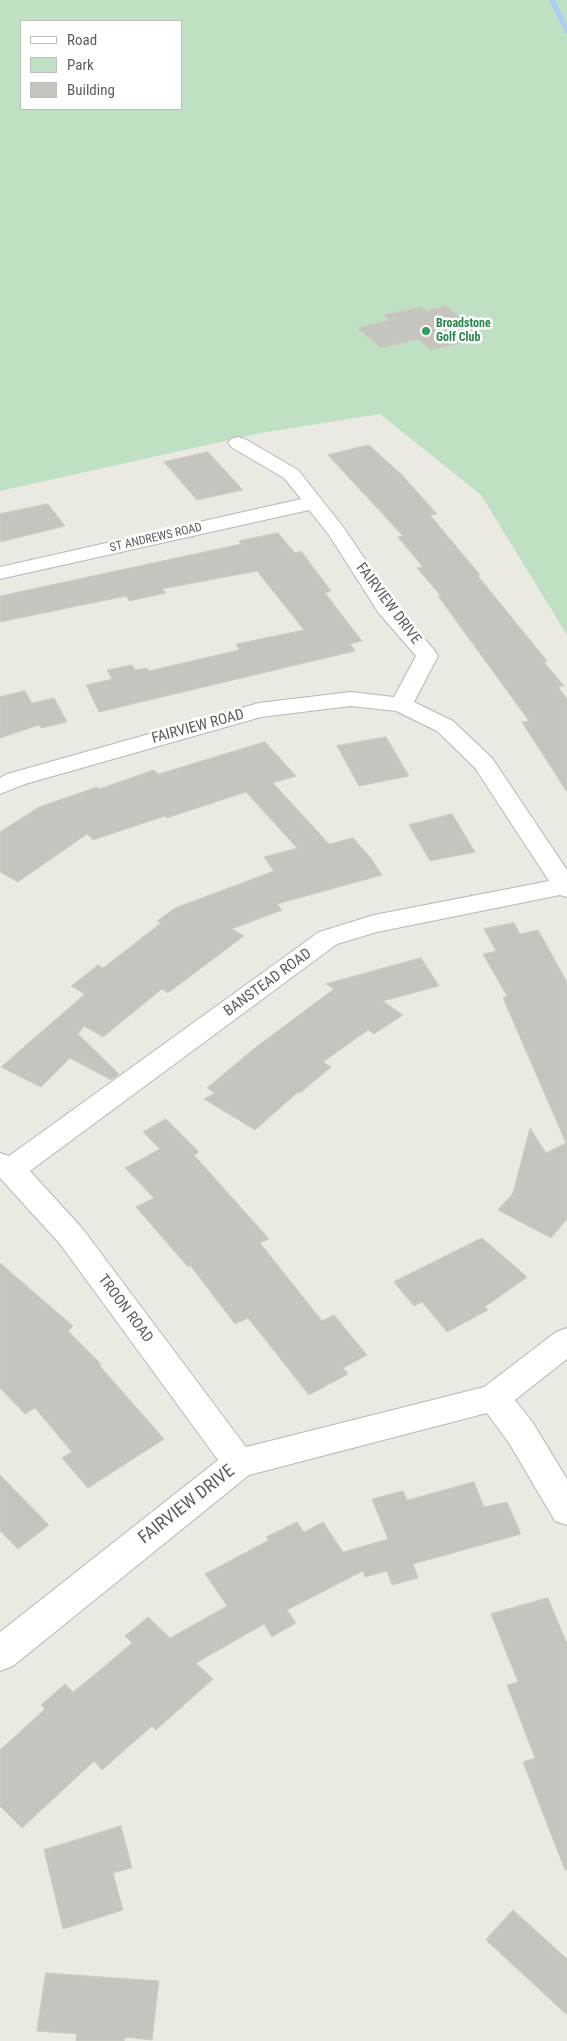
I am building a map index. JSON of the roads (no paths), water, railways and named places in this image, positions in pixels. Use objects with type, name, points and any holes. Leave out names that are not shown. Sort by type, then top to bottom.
[{"type":"street","name":"FAIRVIEW DRIVE","points":[[238,443],[290,474],[337,532],[386,607],[427,656],[401,705]]},
{"type":"street","name":"ST ANDREWS ROAD","points":[[0,574],[312,503]]},
{"type":"street","name":"FAIRVIEW ROAD","points":[[0,787],[25,776],[260,710],[351,699],[401,705]]},
{"type":"street","points":[[401,705],[445,726],[484,763],[566,888]]},
{"type":"street","name":"BANSTEAD ROAD","points":[[5,1167],[328,938],[374,924],[566,888]]},
{"type":"street","name":"TROON ROAD","points":[[5,1167],[71,1236],[239,1463]]},
{"type":"street","name":"FAIRVIEW DRIVE","points":[[0,1654],[239,1463],[494,1398],[567,1341]]},
{"type":"street","points":[[494,1398],[521,1433],[567,1510]]},
{"type":"waterway","points":[[552,0],[567,31]]},
{"type":"place","name":"Broadstone Golf Club","points":[[426,331]]}]
